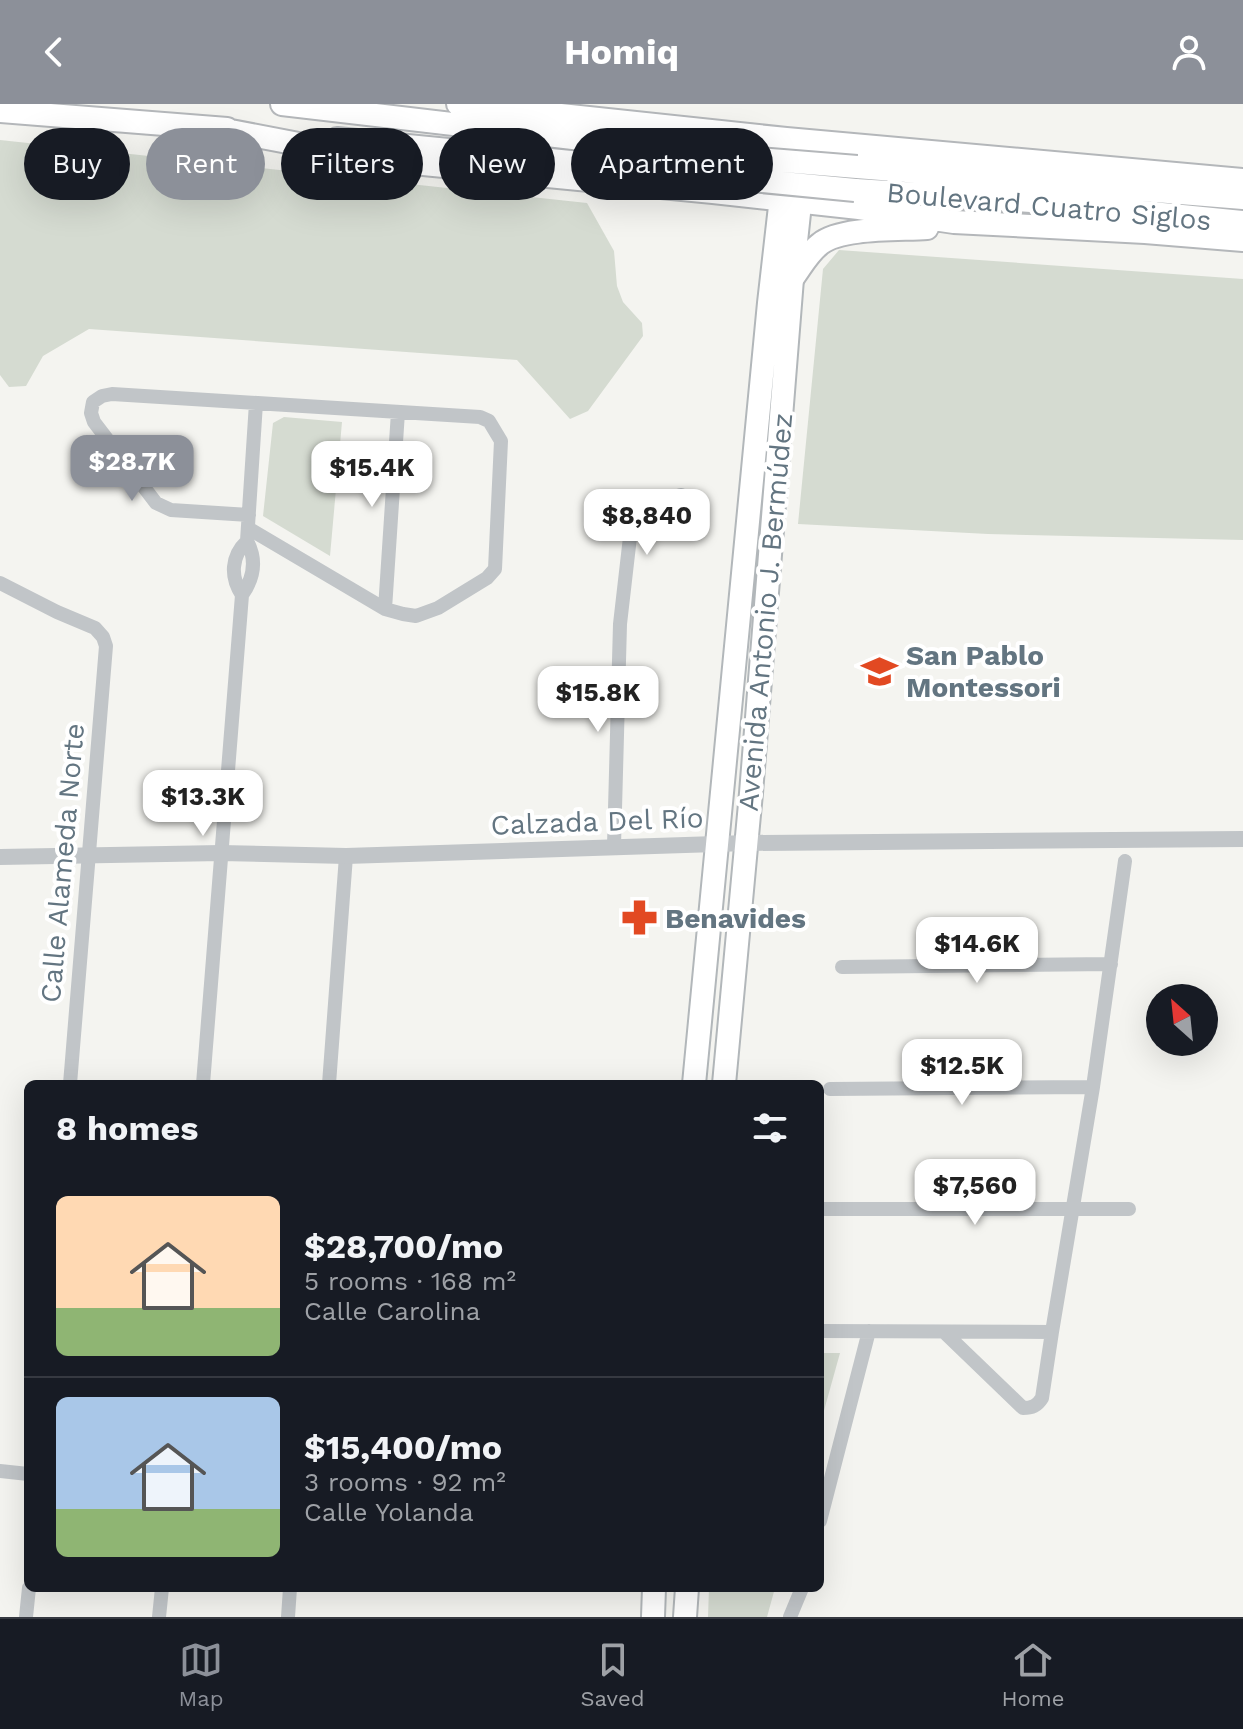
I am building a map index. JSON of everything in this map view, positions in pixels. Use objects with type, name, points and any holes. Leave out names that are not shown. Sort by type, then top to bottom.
[{"type":"main road","points":[[282,104],[365,114],[571,149]]},
{"type":"main road","points":[[458,104],[680,128]]},
{"type":"main road","points":[[0,111],[215,128]]},
{"type":"main road","points":[[265,132],[571,161]]},
{"type":"main road","points":[[265,138],[382,160],[571,169]]},
{"type":"main road","points":[[773,138],[872,146],[1239,192]]},
{"type":"main road","name":"Avenida Antonio J. Bermúdez","points":[[724,1080],[747,843],[792,279],[791,201],[796,140]]},
{"type":"main road","points":[[857,188],[849,194],[850,173],[872,146]]},
{"type":"main road","points":[[773,180],[857,188],[954,222]]},
{"type":"main road","points":[[773,194],[791,201],[857,188]]},
{"type":"main road","name":"Boulevard Cuatro Siglos","points":[[857,188],[1239,192]]},
{"type":"main road","name":"Boulevard Cuatro Siglos","points":[[857,188],[1031,201],[1242,228]]},
{"type":"main road","name":"Avenida Antonio J. Bermúdez","points":[[694,1080],[769,303],[791,201]]},
{"type":"main road","points":[[792,279],[809,255],[834,235],[926,228],[954,222],[1129,231],[1242,228]]},
{"type":"main road","points":[[653,1617],[654,1592]]},
{"type":"main road","points":[[685,1617],[687,1592]]},
{"type":"street","points":[[108,394],[398,412],[480,417],[496,429],[501,441],[497,565],[494,572],[438,608],[416,616],[385,609],[248,528],[162,507],[94,422],[91,413],[93,402],[108,394]]},
{"type":"street","points":[[203,1080],[242,595],[234,581],[234,564],[248,528],[256,403]]},
{"type":"street","points":[[385,609],[398,412]]},
{"type":"street","points":[[614,846],[620,624],[630,537],[636,514],[657,502],[681,495]]},
{"type":"street","name":"Calle Alameda Norte","points":[[0,583],[95,628],[106,646],[70,1080]]},
{"type":"street","name":"Calzada Del Río","points":[[0,857],[221,853],[346,856],[747,843],[1243,839]]},
{"type":"street","points":[[329,1080],[346,856]]},
{"type":"street","points":[[944,1332],[1023,1408],[1035,1407],[1042,1398],[1093,1087],[1125,861]]},
{"type":"street","points":[[842,967],[1111,964]]},
{"type":"street","points":[[830,1089],[1093,1087]]},
{"type":"street","points":[[824,1209],[1129,1209]]},
{"type":"street","points":[[824,1331],[1052,1332]]},
{"type":"street","points":[[824,1505],[869,1331]]},
{"type":"street","points":[[0,1471],[24,1474]]},
{"type":"street","points":[[26,1617],[29,1592]]},
{"type":"street","points":[[159,1617],[162,1592]]},
{"type":"street","points":[[288,1617],[290,1592]]},
{"type":"street","points":[[790,1617],[800,1592]]},
{"type":"shaded area","points":[[0,140],[24,143],[24,200],[130,200],[130,154],[146,156],[146,200],[265,200],[265,168],[281,170],[281,200],[423,200],[423,185],[439,187],[439,200],[555,200],[587,203],[614,251],[617,286],[623,302],[642,323],[643,336],[588,411],[570,419],[517,360],[89,329],[43,356],[26,386],[9,387],[0,375]]},
{"type":"shaded area","points":[[839,250],[1243,279],[1243,540],[988,534],[798,524],[823,269]]},
{"type":"shaded area","points":[[284,417],[342,422],[330,556],[263,516],[273,423]]},
{"type":"shaded area","points":[[824,1353],[840,1353],[824,1411]]},
{"type":"shaded area","points":[[709,1592],[774,1592],[767,1617],[708,1617]]},
{"type":"place","name":"San Pablo Montessori","points":[[880,671]]},
{"type":"place","name":"Benavides","points":[[639,918]]}]
